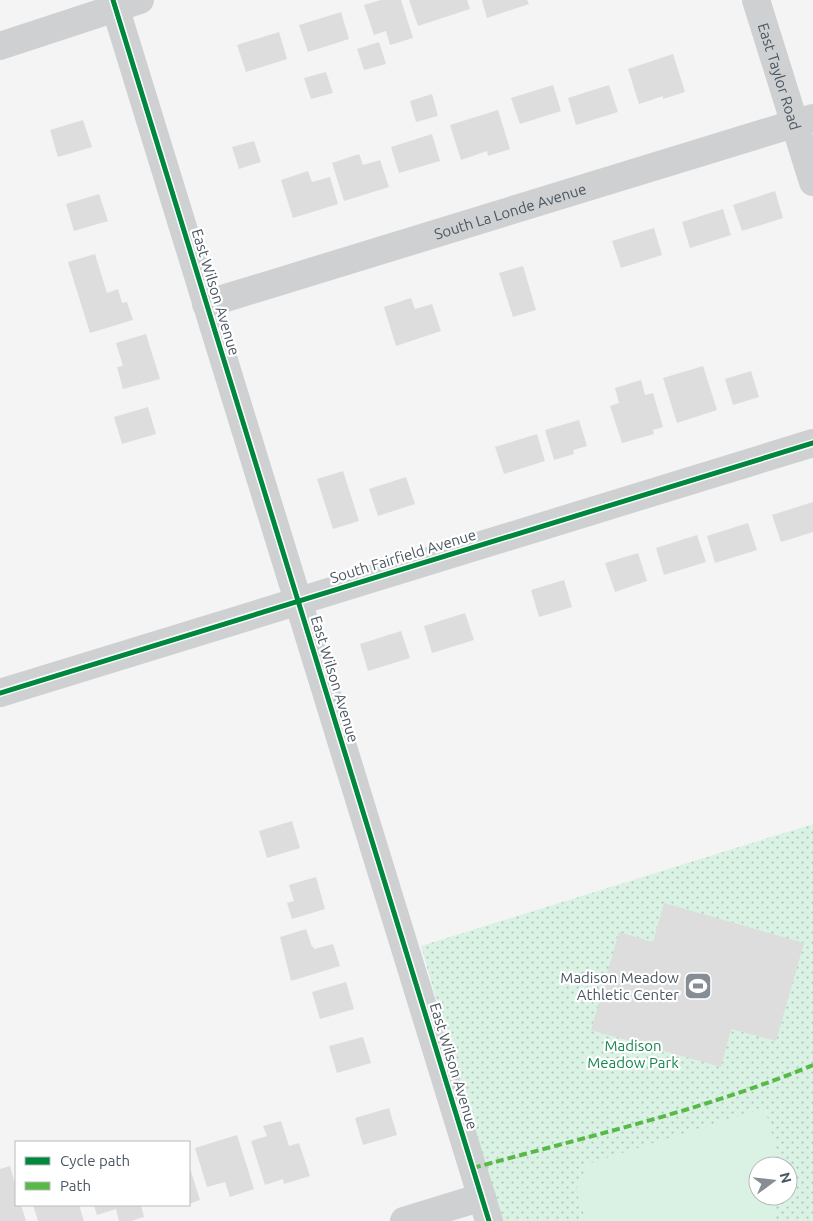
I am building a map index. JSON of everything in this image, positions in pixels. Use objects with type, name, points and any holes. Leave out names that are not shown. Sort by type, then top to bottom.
[{"type":"street","name":"East Taylor Road","points":[[756,0],[804,120],[813,182]]},
{"type":"street","points":[[0,46],[123,2]]},
{"type":"street","name":"East Wilson Avenue","points":[[123,2],[206,304],[485,1209]]},
{"type":"street","name":"South La Londe Avenue","points":[[206,304],[804,120]]},
{"type":"street","name":"South Fairfield Avenue","points":[[0,693],[813,443]]},
{"type":"street","points":[[404,1221],[485,1209]]},
{"type":"green space","name":"Madison Meadow Park","points":[[813,824],[813,1221],[502,1221],[478,1145],[421,946]]},
{"type":"green space","points":[[765,1108],[776,1156],[748,1156],[748,1206],[776,1206],[775,1221],[586,1221],[576,1190],[587,1164]]},
{"type":"building","points":[[381,0],[401,0],[413,38],[390,45],[386,31],[374,35],[364,5]]},
{"type":"building","points":[[409,0],[467,0],[470,9],[418,26]]},
{"type":"building","points":[[482,0],[527,0],[529,4],[487,18]]},
{"type":"building","points":[[341,12],[349,39],[308,52],[299,25]]},
{"type":"building","points":[[279,32],[287,59],[246,72],[237,45]]},
{"type":"building","points":[[379,42],[386,64],[364,70],[357,49]]},
{"type":"building","points":[[673,54],[685,92],[663,99],[663,96],[639,104],[628,69]]},
{"type":"building","points":[[326,72],[333,93],[311,99],[304,78]]},
{"type":"building","points":[[553,85],[561,111],[520,124],[511,98]]},
{"type":"building","points":[[609,85],[618,112],[576,125],[568,98]]},
{"type":"building","points":[[432,94],[438,116],[416,122],[410,101]]},
{"type":"building","points":[[498,110],[510,149],[488,156],[487,151],[461,160],[450,125]]},
{"type":"building","points":[[83,120],[92,147],[58,157],[50,130]]},
{"type":"building","points":[[432,134],[440,161],[399,173],[391,147]]},
{"type":"building","points":[[254,141],[261,162],[239,169],[232,147]]},
{"type":"building","points":[[359,154],[363,165],[380,160],[389,187],[344,201],[332,163]]},
{"type":"building","points":[[308,171],[312,182],[330,177],[338,204],[293,218],[281,180]]},
{"type":"building","points":[[775,191],[783,218],[742,231],[733,205]]},
{"type":"building","points":[[99,194],[108,221],[74,231],[66,204]]},
{"type":"building","points":[[723,209],[731,235],[690,248],[682,222]]},
{"type":"building","points":[[654,228],[662,255],[621,268],[612,241]]},
{"type":"building","points":[[95,254],[107,293],[118,289],[122,303],[127,302],[133,320],[90,333],[68,262]]},
{"type":"building","points":[[523,266],[536,310],[513,317],[499,273]]},
{"type":"building","points":[[411,298],[415,309],[432,304],[441,331],[396,346],[384,307]]},
{"type":"building","points":[[146,334],[160,379],[123,389],[117,367],[123,366],[116,343]]},
{"type":"building","points":[[703,366],[717,410],[677,423],[663,378]]},
{"type":"building","points":[[751,371],[759,397],[733,405],[725,379]]},
{"type":"building","points":[[641,380],[645,395],[653,393],[663,427],[653,430],[654,434],[622,443],[610,406],[619,403],[615,388]]},
{"type":"building","points":[[148,407],[156,434],[122,444],[114,417]]},
{"type":"building","points":[[579,420],[587,446],[573,450],[574,454],[554,460],[545,430]]},
{"type":"building","points":[[537,434],[545,461],[504,474],[495,447]]},
{"type":"building","points":[[343,471],[359,521],[333,529],[317,479]]},
{"type":"building","points":[[406,477],[415,504],[378,516],[369,489]]},
{"type":"building","points":[[813,502],[813,532],[781,542],[772,515]]},
{"type":"building","points":[[748,523],[757,550],[715,563],[707,536]]},
{"type":"building","points":[[697,535],[706,562],[664,575],[656,548]]},
{"type":"building","points":[[638,553],[647,581],[615,592],[605,563]]},
{"type":"building","points":[[564,580],[572,607],[539,617],[531,590]]},
{"type":"building","points":[[465,613],[474,640],[432,653],[424,626]]},
{"type":"building","points":[[401,631],[410,658],[368,671],[360,644]]},
{"type":"building","points":[[292,821],[300,848],[267,858],[259,831]]},
{"type":"building","points":[[316,877],[325,909],[292,919],[287,903],[294,901],[289,885]]},
{"type":"building","name":"Madison Meadow Athletic Center","points":[[664,903],[804,943],[776,1041],[731,1029],[721,1067],[591,1030],[619,932],[653,942]]},
{"type":"building","points":[[306,929],[314,949],[333,944],[340,966],[291,981],[280,937]]},
{"type":"building","points":[[346,982],[354,1009],[320,1019],[312,992]]},
{"type":"building","points":[[363,1037],[371,1063],[337,1073],[329,1046]]},
{"type":"building","points":[[389,1108],[397,1135],[363,1145],[355,1118]]},
{"type":"building","points":[[281,1121],[289,1146],[299,1143],[310,1176],[284,1184],[283,1179],[265,1185],[251,1141],[267,1136],[263,1126]]},
{"type":"building","points":[[237,1135],[254,1189],[230,1197],[225,1182],[207,1187],[195,1148]]},
{"type":"building","points":[[10,1166],[15,1184],[15,1206],[21,1206],[26,1221],[0,1221],[0,1169]]},
{"type":"building","points":[[190,1168],[200,1200],[190,1204]]},
{"type":"building","points":[[33,1206],[79,1206],[84,1221],[38,1221]]},
{"type":"building","points":[[94,1206],[141,1206],[144,1217],[131,1221],[119,1221],[116,1209],[97,1215]]},
{"type":"marked path","points":[[473,1168],[601,1134],[730,1096],[813,1065]]},
{"type":"cycle path","points":[[113,0],[489,1221]]},
{"type":"cycle path","points":[[0,693],[813,443]]},
{"type":"place","name":"Madison Meadow Athletic Center","points":[[698,986]]}]
